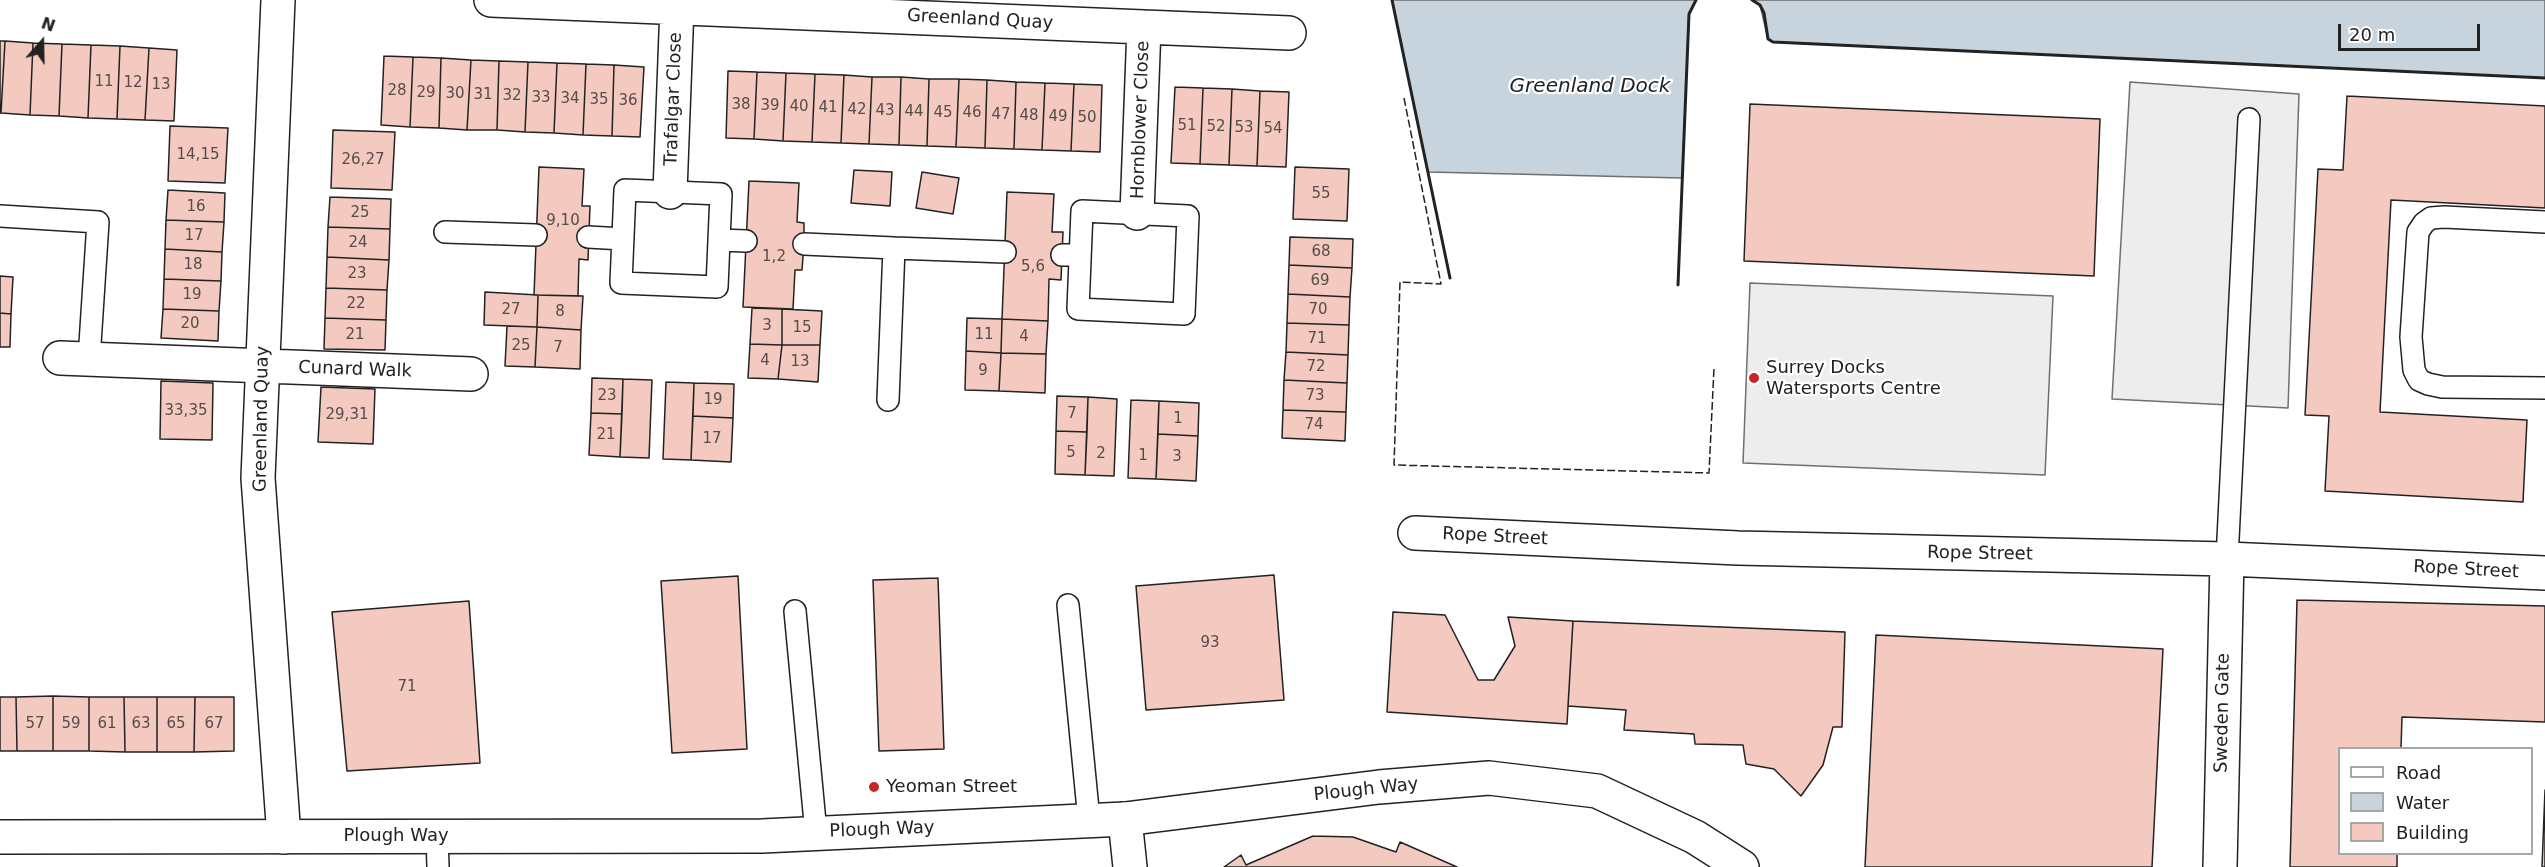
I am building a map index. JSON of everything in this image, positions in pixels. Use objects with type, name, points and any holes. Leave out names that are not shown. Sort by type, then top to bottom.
[{"type":"street","name":"Greenland Quay","points":[[278,0],[258,478],[284,837]]},
{"type":"street","name":"Greenland Quay","points":[[491,0],[1289,33]]},
{"type":"street","name":"Trafalgar Close","points":[[670,192],[677,6]]},
{"type":"street","name":"Hornblower Close","points":[[1137,213],[1144,27]]},
{"type":"street","name":"Cunard Walk","points":[[74,358],[471,374]]},
{"type":"street","name":"Rope Street","points":[[1415,533],[1738,548],[2227,559],[2545,573]]},
{"type":"street","name":"Sweden Gate","points":[[2220,867],[2227,559]]},
{"type":"street","name":"Plough Way","points":[[0,837],[284,837],[437,852],[1125,819],[1379,787],[1489,778],[1597,791],[1695,837],[1742,867]]},
{"type":"street","points":[[1125,819],[1130,867]]},
{"type":"lane","points":[[2227,559],[2249,119]]},
{"type":"lane","points":[[625,190],[721,194],[717,287],[621,283],[623,239],[625,190]]},
{"type":"lane","points":[[1082,211],[1137,213],[1188,216],[1184,314],[1078,309],[1071,255],[1082,211]]},
{"type":"lane","points":[[0,216],[98,222],[74,358]]},
{"type":"lane","points":[[2545,222],[2444,217],[2431,218],[2424,223],[2418,232],[2411,337],[2414,370],[2419,380],[2428,384],[2545,388]]},
{"type":"lane","points":[[444,232],[536,235]]},
{"type":"lane","points":[[588,237],[623,239]]},
{"type":"lane","points":[[720,240],[746,241]]},
{"type":"lane","points":[[804,244],[1005,252]]},
{"type":"lane","points":[[888,400],[894,248]]},
{"type":"lane","points":[[1068,605],[1089,820]]},
{"type":"lane","points":[[795,611],[816,833]]},
{"type":"shaded area","points":[[2130,82],[2299,94],[2288,408],[2112,399]]},
{"type":"shaded area","points":[[1750,283],[2053,296],[2045,475],[1743,463]]},
{"type":"water","name":"Greenland Dock","points":[[1392,0],[1696,0],[1689,14],[1682,178],[1428,172]]},
{"type":"water","points":[[1752,0],[2545,0],[2545,78],[1773,42],[1768,39],[1760,5]]},
{"type":"building","points":[[0,41],[5,41],[1,113],[0,113]]},
{"type":"building","points":[[5,41],[33,43],[30,115],[1,113]]},
{"type":"building","points":[[33,43],[62,44],[59,116],[30,115]]},
{"type":"building","points":[[62,44],[91,45],[88,118],[59,116]]},
{"type":"building","points":[[91,45],[120,46],[117,119],[88,118]]},
{"type":"building","points":[[120,46],[149,48],[145,120],[117,119]]},
{"type":"building","points":[[149,48],[177,50],[174,121],[145,120]]},
{"type":"building","points":[[384,56],[413,57],[410,127],[381,125]]},
{"type":"building","points":[[413,57],[441,58],[439,128],[410,127]]},
{"type":"building","points":[[441,58],[471,60],[467,130],[439,128]]},
{"type":"building","points":[[471,60],[499,61],[497,130],[467,130]]},
{"type":"building","points":[[499,61],[528,62],[525,132],[497,130]]},
{"type":"building","points":[[528,62],[557,63],[554,133],[525,132]]},
{"type":"building","points":[[557,63],[586,64],[583,135],[554,133]]},
{"type":"building","points":[[586,64],[614,65],[612,136],[583,135]]},
{"type":"building","points":[[614,65],[644,67],[640,137],[612,136]]},
{"type":"building","points":[[728,71],[757,72],[754,139],[726,138]]},
{"type":"building","points":[[757,72],[786,73],[783,141],[754,139]]},
{"type":"building","points":[[786,73],[815,74],[812,142],[783,141]]},
{"type":"building","points":[[815,74],[844,75],[841,143],[812,142]]},
{"type":"building","points":[[844,75],[872,77],[869,144],[841,143]]},
{"type":"building","points":[[872,77],[901,77],[899,145],[869,144]]},
{"type":"building","points":[[901,77],[929,79],[927,146],[899,145]]},
{"type":"building","points":[[929,79],[959,79],[956,147],[927,146]]},
{"type":"building","points":[[959,79],[987,80],[985,148],[956,147]]},
{"type":"building","points":[[987,80],[1016,82],[1014,149],[985,148]]},
{"type":"building","points":[[1016,82],[1045,83],[1042,150],[1014,149]]},
{"type":"building","points":[[1045,83],[1074,84],[1071,151],[1042,150]]},
{"type":"building","points":[[1074,84],[1102,85],[1100,152],[1071,151]]},
{"type":"building","points":[[1175,87],[1203,88],[1200,164],[1171,163]]},
{"type":"building","points":[[1203,88],[1232,89],[1229,165],[1200,164]]},
{"type":"building","points":[[1232,89],[1260,91],[1257,166],[1229,165]]},
{"type":"building","points":[[1260,91],[1289,92],[1286,167],[1257,166]]},
{"type":"building","points":[[2347,96],[2545,106],[2545,208],[2391,200],[2380,412],[2527,420],[2523,502],[2325,491],[2329,416],[2305,415],[2318,169],[2343,170]]},
{"type":"building","points":[[1750,104],[2100,119],[2094,276],[1744,261]]},
{"type":"building","points":[[170,126],[228,128],[225,183],[168,181]]},
{"type":"building","points":[[333,130],[395,132],[392,190],[331,188]]},
{"type":"building","points":[[539,167],[584,169],[582,206],[590,206],[588,260],[579,259],[578,296],[534,295]]},
{"type":"building","points":[[1295,167],[1349,169],[1347,221],[1293,219]]},
{"type":"building","points":[[854,170],[892,172],[890,206],[851,203]]},
{"type":"building","points":[[922,172],[959,178],[953,214],[916,208]]},
{"type":"building","points":[[749,181],[799,183],[797,222],[804,223],[804,244],[802,270],[795,270],[793,309],[743,307]]},
{"type":"building","points":[[168,190],[225,193],[224,222],[166,220]]},
{"type":"building","points":[[1007,192],[1054,194],[1052,232],[1063,232],[1061,280],[1049,279],[1048,321],[1002,319]]},
{"type":"building","points":[[330,197],[391,199],[390,229],[328,227]]},
{"type":"building","points":[[166,220],[224,222],[222,252],[165,249]]},
{"type":"building","points":[[328,227],[390,229],[389,260],[327,257]]},
{"type":"building","points":[[1290,237],[1353,239],[1352,268],[1289,265]]},
{"type":"building","points":[[165,249],[222,252],[221,281],[164,279]]},
{"type":"building","points":[[327,257],[389,260],[387,290],[326,288]]},
{"type":"building","points":[[1289,265],[1352,268],[1350,297],[1288,294]]},
{"type":"building","points":[[0,276],[13,277],[11,314],[0,313]]},
{"type":"building","points":[[164,279],[221,281],[219,311],[163,309]]},
{"type":"building","points":[[326,288],[387,290],[386,320],[325,318]]},
{"type":"building","points":[[485,292],[538,295],[537,327],[484,325]]},
{"type":"building","points":[[1288,294],[1350,297],[1349,325],[1287,323]]},
{"type":"building","points":[[538,295],[583,296],[581,330],[537,327]]},
{"type":"building","points":[[752,308],[782,309],[782,345],[750,344]]},
{"type":"building","points":[[163,309],[219,311],[218,341],[161,338]]},
{"type":"building","points":[[782,309],[822,311],[820,345],[782,345]]},
{"type":"building","points":[[0,313],[11,314],[10,347],[0,347]]},
{"type":"building","points":[[325,318],[386,320],[385,350],[324,349]]},
{"type":"building","points":[[967,318],[1002,319],[1001,353],[966,351]]},
{"type":"building","points":[[1002,319],[1048,321],[1046,354],[1001,353]]},
{"type":"building","points":[[1287,323],[1349,325],[1348,355],[1286,352]]},
{"type":"building","points":[[507,326],[537,327],[535,367],[505,366]]},
{"type":"building","points":[[537,327],[581,330],[580,369],[535,367]]},
{"type":"building","points":[[750,344],[782,345],[778,379],[748,378]]},
{"type":"building","points":[[782,345],[820,345],[818,382],[778,379]]},
{"type":"building","points":[[966,351],[1001,353],[999,391],[965,390]]},
{"type":"building","points":[[1286,352],[1348,355],[1347,383],[1284,380]]},
{"type":"building","points":[[1001,353],[1046,354],[1045,393],[999,391]]},
{"type":"building","points":[[592,378],[623,379],[622,414],[591,413]]},
{"type":"building","points":[[623,379],[652,380],[649,458],[620,457]]},
{"type":"building","points":[[1284,380],[1347,383],[1346,412],[1283,410]]},
{"type":"building","points":[[161,381],[213,383],[212,440],[160,439]]},
{"type":"building","points":[[666,382],[694,383],[691,460],[663,459]]},
{"type":"building","points":[[694,383],[734,384],[733,418],[693,416]]},
{"type":"building","points":[[321,387],[375,389],[373,444],[318,442]]},
{"type":"building","points":[[1057,396],[1088,397],[1087,432],[1056,431]]},
{"type":"building","points":[[1088,397],[1117,399],[1114,476],[1085,475]]},
{"type":"building","points":[[1131,400],[1159,401],[1156,479],[1128,478]]},
{"type":"building","points":[[1159,401],[1199,403],[1198,436],[1158,434]]},
{"type":"building","points":[[1283,410],[1346,412],[1345,441],[1282,438]]},
{"type":"building","points":[[591,413],[622,414],[620,457],[589,455]]},
{"type":"building","points":[[693,416],[733,418],[731,462],[691,460]]},
{"type":"building","points":[[1056,431],[1087,432],[1085,475],[1055,474]]},
{"type":"building","points":[[1158,434],[1198,436],[1196,481],[1156,479]]},
{"type":"building","points":[[1274,575],[1284,700],[1146,710],[1136,586]]},
{"type":"building","points":[[738,576],[747,749],[672,753],[661,581]]},
{"type":"building","points":[[938,578],[944,749],[879,751],[873,580]]},
{"type":"building","points":[[2297,600],[2545,606],[2545,722],[2402,717],[2401,747],[2338,747],[2338,855],[2397,855],[2397,867],[2290,867]]},
{"type":"building","points":[[469,601],[480,763],[347,771],[332,612]]},
{"type":"building","points":[[1393,612],[1445,615],[1478,680],[1494,680],[1515,646],[1508,617],[1573,621],[1567,724],[1387,712]]},
{"type":"building","points":[[1573,621],[1845,632],[1842,727],[1833,727],[1823,765],[1801,796],[1774,769],[1746,764],[1743,745],[1695,744],[1694,734],[1624,730],[1626,710],[1568,706]]},
{"type":"building","points":[[1876,635],[2163,649],[2152,867],[1865,867]]},
{"type":"building","points":[[53,696],[89,697],[89,751],[53,751]]},
{"type":"building","points":[[53,696],[53,751],[17,751],[16,697]]},
{"type":"building","points":[[0,697],[16,697],[17,751],[0,751]]},
{"type":"building","points":[[89,697],[124,697],[125,752],[89,751]]},
{"type":"building","points":[[124,697],[157,697],[157,752],[125,752]]},
{"type":"building","points":[[157,697],[195,697],[194,752],[157,752]]},
{"type":"building","points":[[195,697],[234,697],[234,751],[194,752]]},
{"type":"building","points":[[2545,790],[2545,867],[2542,867]]},
{"type":"building","points":[[1313,836],[1353,837],[1396,852],[1400,842],[1457,867],[1224,867],[1241,855],[1246,865]]},
{"type":"fence","points":[[1404,98],[1441,284],[1400,282],[1394,465],[1709,473],[1714,368]]},
{"type":"wall","points":[[1392,0],[1450,278]]},
{"type":"wall","points":[[1678,285],[1689,14],[1696,0]]},
{"type":"wall","points":[[1752,0],[1760,5],[1764,13],[1768,39],[1773,42],[2545,78]]},
{"type":"place","name":"Surrey Docks Watersports Centre","points":[[1754,378]]},
{"type":"place","name":"Yeoman Street","points":[[874,787]]}]
